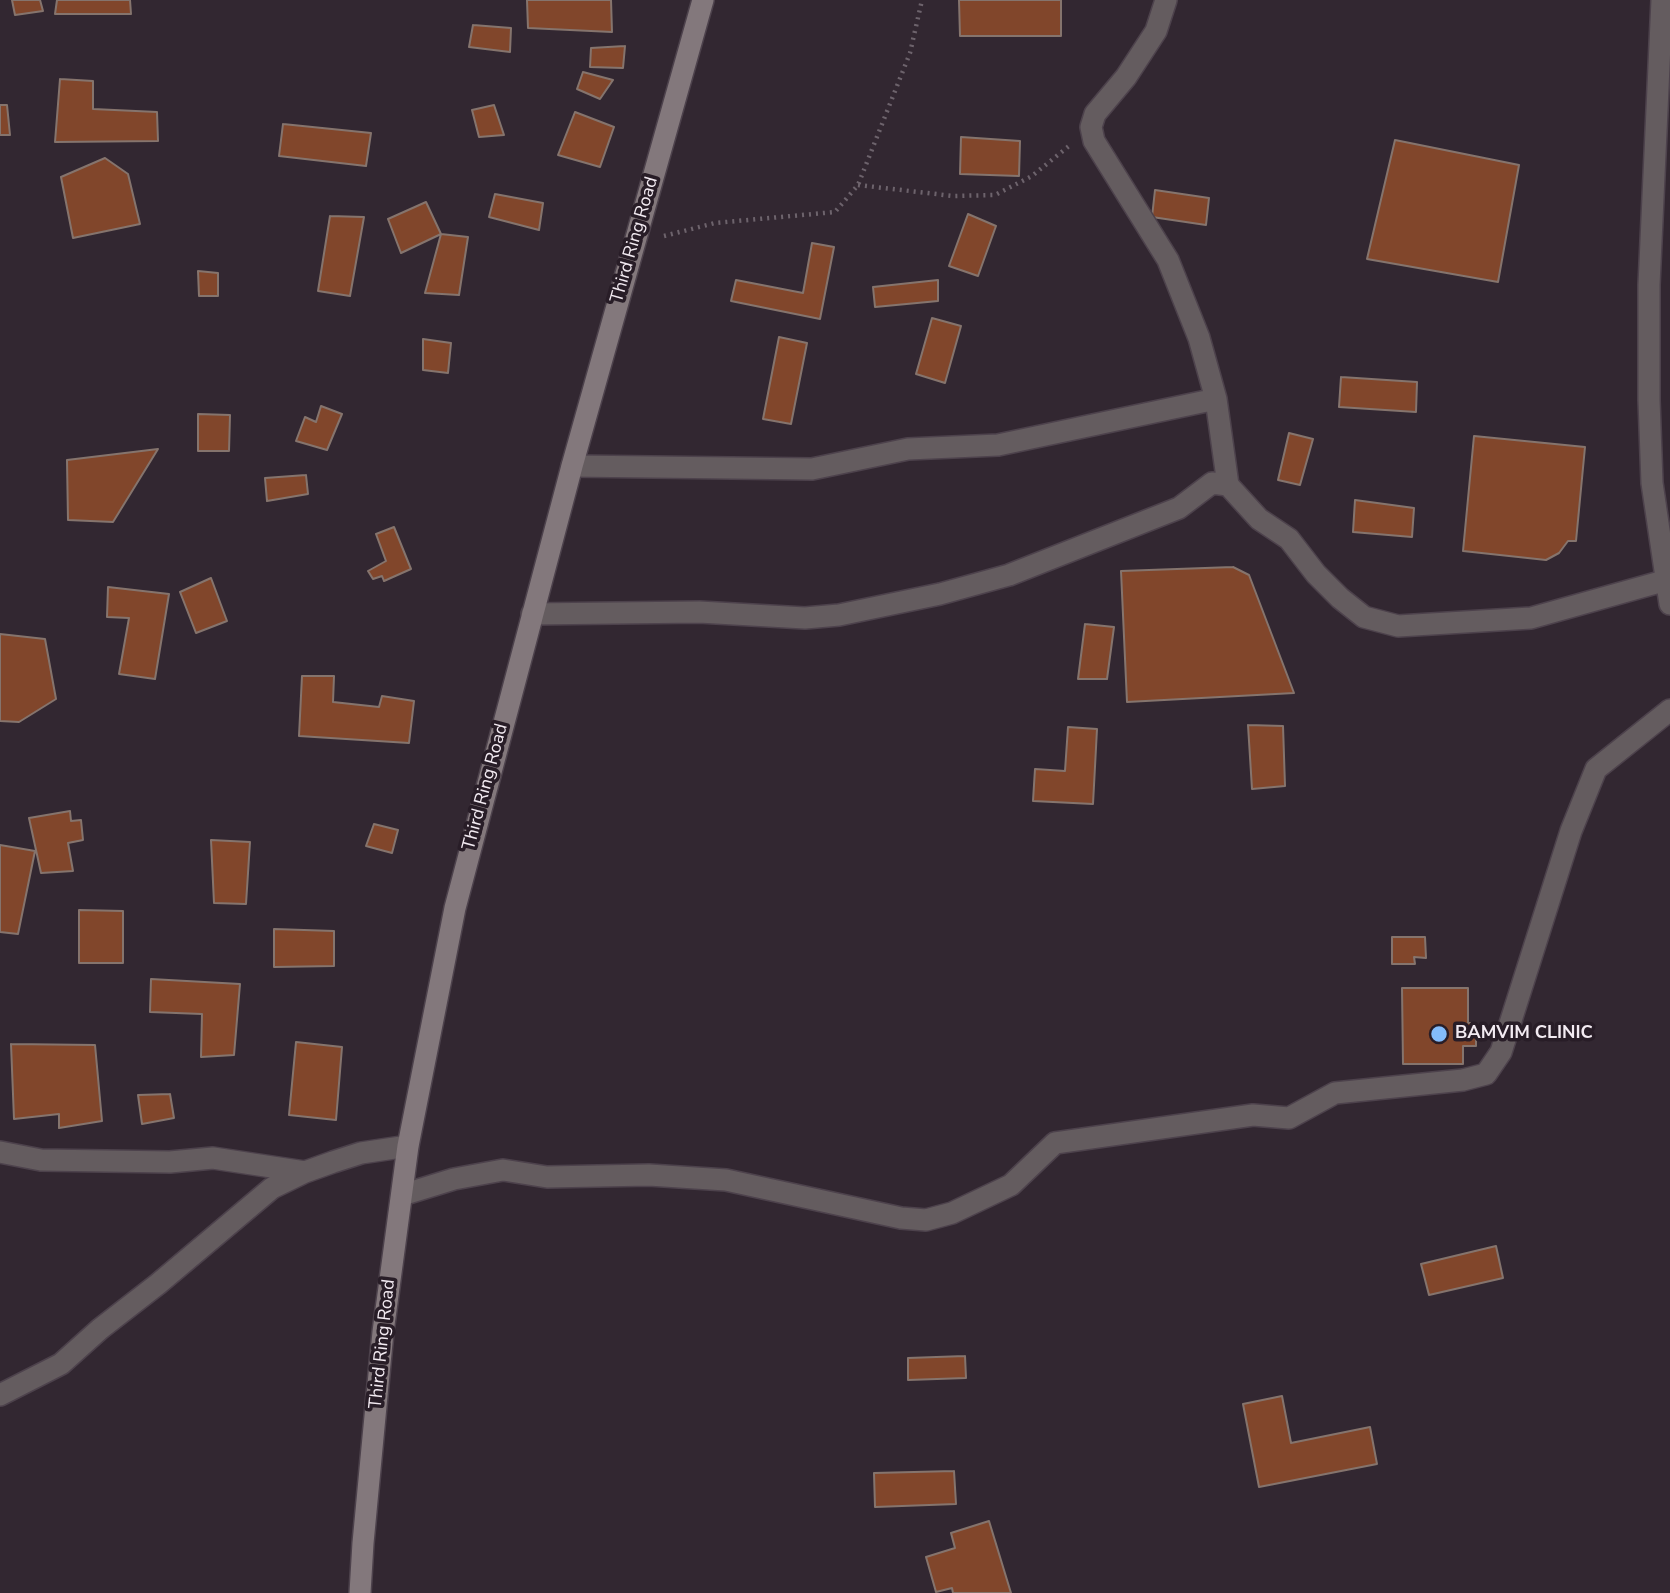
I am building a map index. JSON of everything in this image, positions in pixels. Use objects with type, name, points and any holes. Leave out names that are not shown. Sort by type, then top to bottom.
[{"type":"street","name":"Third Ring Road","points":[[360,1593],[382,1345],[408,1146],[455,908],[572,466],[703,0]]},
{"type":"street","points":[[1166,0],[1156,31],[1126,77],[1095,114],[1091,127],[1094,141],[1168,260],[1199,338],[1216,399],[1228,485],[1259,519],[1289,539],[1316,574],[1340,598],[1364,617],[1398,626],[1531,618],[1667,580]]},
{"type":"street","points":[[1662,0],[1650,285],[1649,400],[1652,483],[1670,604]]},
{"type":"street","points":[[572,466],[813,469],[908,449],[998,444],[1216,399]]},
{"type":"street","points":[[532,614],[699,612],[805,618],[839,615],[940,594],[1009,575],[1179,508],[1212,483],[1228,485]]},
{"type":"street","points":[[402,1195],[454,1179],[503,1170],[547,1177],[649,1175],[726,1180],[901,1218],[926,1220],[952,1213],[1011,1185],[1055,1143],[1253,1115],[1289,1118],[1335,1093],[1463,1080],[1486,1074],[1501,1052],[1571,831],[1596,769],[1670,710]]},
{"type":"street","points":[[0,1395],[61,1364],[272,1188],[305,1172],[361,1153],[408,1146]]},
{"type":"street","points":[[0,1152],[41,1160],[170,1162],[213,1158],[305,1172]]},
{"type":"path","points":[[636,236],[669,236],[715,223],[835,212],[858,185],[909,53],[922,0]]},
{"type":"path","points":[[858,185],[953,196],[995,195],[1032,176],[1091,127]]},
{"type":"building","points":[[12,0],[40,0],[43,11],[15,15]]},
{"type":"building","points":[[57,0],[130,0],[131,14],[55,14]]},
{"type":"building","points":[[527,0],[611,0],[612,32],[528,28]]},
{"type":"building","points":[[959,0],[1061,0],[1061,36],[960,36]]},
{"type":"building","points":[[473,25],[511,28],[510,52],[469,47]]},
{"type":"building","points":[[625,46],[623,68],[590,67],[591,48]]},
{"type":"building","points":[[583,72],[613,80],[600,99],[577,89]]},
{"type":"building","points":[[60,79],[93,81],[93,109],[157,112],[158,141],[55,142]]},
{"type":"building","points":[[0,105],[7,105],[10,135],[0,135]]},
{"type":"building","points":[[494,105],[504,135],[479,137],[472,110]]},
{"type":"building","points":[[575,112],[614,127],[600,167],[558,155]]},
{"type":"building","points":[[283,124],[371,133],[366,166],[279,156]]},
{"type":"building","points":[[961,137],[1020,141],[1019,176],[960,174]]},
{"type":"building","points":[[1395,140],[1519,165],[1498,282],[1367,259]]},
{"type":"building","points":[[105,158],[128,174],[140,224],[73,238],[61,177]]},
{"type":"building","points":[[1155,190],[1209,198],[1206,225],[1152,217]]},
{"type":"building","points":[[495,194],[543,203],[539,230],[489,217]]},
{"type":"building","points":[[426,202],[441,234],[401,253],[388,219]]},
{"type":"building","points":[[968,214],[996,226],[978,276],[949,266]]},
{"type":"building","points":[[330,216],[364,217],[350,296],[318,291]]},
{"type":"building","points":[[441,234],[468,237],[459,295],[425,293]]},
{"type":"building","points":[[812,243],[834,247],[820,319],[731,301],[736,280],[803,293]]},
{"type":"building","points":[[198,271],[218,273],[218,296],[199,296]]},
{"type":"building","points":[[938,280],[938,301],[875,307],[873,287]]},
{"type":"building","points":[[932,318],[961,326],[945,383],[916,374]]},
{"type":"building","points":[[779,337],[807,343],[791,424],[763,419]]},
{"type":"building","points":[[423,339],[451,343],[448,373],[423,370]]},
{"type":"building","points":[[1341,377],[1417,382],[1416,412],[1339,407]]},
{"type":"building","points":[[321,406],[342,414],[327,450],[296,441],[305,417],[316,422]]},
{"type":"building","points":[[198,414],[230,415],[229,451],[198,451]]},
{"type":"building","points":[[1289,433],[1313,439],[1300,485],[1278,480]]},
{"type":"building","points":[[1474,436],[1585,447],[1576,541],[1568,541],[1559,553],[1546,560],[1463,551]]},
{"type":"building","points":[[158,449],[113,522],[68,520],[67,460]]},
{"type":"building","points":[[306,475],[308,494],[267,501],[265,478]]},
{"type":"building","points":[[1355,500],[1414,508],[1412,537],[1353,532]]},
{"type":"building","points":[[394,527],[411,569],[384,581],[382,576],[373,579],[368,571],[386,561],[376,534]]},
{"type":"building","points":[[1233,567],[1249,575],[1294,693],[1127,702],[1121,571]]},
{"type":"building","points":[[211,578],[227,621],[196,633],[180,592]]},
{"type":"building","points":[[108,587],[169,594],[155,679],[119,674],[129,618],[107,617]]},
{"type":"building","points":[[1085,624],[1114,627],[1107,679],[1078,679]]},
{"type":"building","points":[[0,634],[45,639],[56,699],[19,722],[0,721]]},
{"type":"building","points":[[302,676],[334,676],[333,702],[379,707],[382,696],[414,701],[409,743],[299,736]]},
{"type":"building","points":[[1248,725],[1283,726],[1285,786],[1252,789]]},
{"type":"building","points":[[1068,727],[1097,729],[1093,804],[1033,801],[1035,769],[1065,771]]},
{"type":"building","points":[[70,811],[71,821],[81,820],[83,840],[68,843],[73,871],[41,873],[29,818]]},
{"type":"building","points":[[374,824],[398,830],[392,853],[366,846]]},
{"type":"building","points":[[211,840],[250,842],[246,904],[214,903]]},
{"type":"building","points":[[0,845],[35,851],[18,934],[0,932]]},
{"type":"building","points":[[79,910],[123,911],[123,963],[79,963]]},
{"type":"building","points":[[274,929],[334,931],[334,966],[274,967]]},
{"type":"building","points":[[1392,937],[1425,937],[1426,958],[1414,957],[1415,964],[1392,964]]},
{"type":"building","points":[[151,979],[240,984],[234,1055],[201,1057],[202,1014],[150,1012]]},
{"type":"building","name":"BAMVIM CLINIC","points":[[1402,988],[1468,988],[1468,1023],[1476,1023],[1476,1046],[1463,1046],[1463,1064],[1403,1064]]},
{"type":"building","points":[[296,1042],[342,1047],[336,1120],[289,1115]]},
{"type":"building","points":[[11,1044],[95,1045],[102,1121],[59,1128],[59,1114],[14,1119]]},
{"type":"building","points":[[170,1094],[174,1118],[142,1124],[138,1095]]},
{"type":"building","points":[[1496,1246],[1503,1278],[1429,1295],[1421,1264]]},
{"type":"building","points":[[965,1356],[966,1378],[908,1380],[908,1358]]},
{"type":"building","points":[[1282,1396],[1291,1443],[1370,1427],[1377,1464],[1259,1487],[1243,1404]]},
{"type":"building","points":[[954,1471],[956,1504],[875,1507],[874,1473]]},
{"type":"building","points":[[989,1521],[1011,1593],[953,1593],[952,1588],[936,1592],[926,1557],[955,1548],[951,1533]]},
{"type":"place","name":"BAMVIM CLINIC","points":[[1439,1034]]}]
